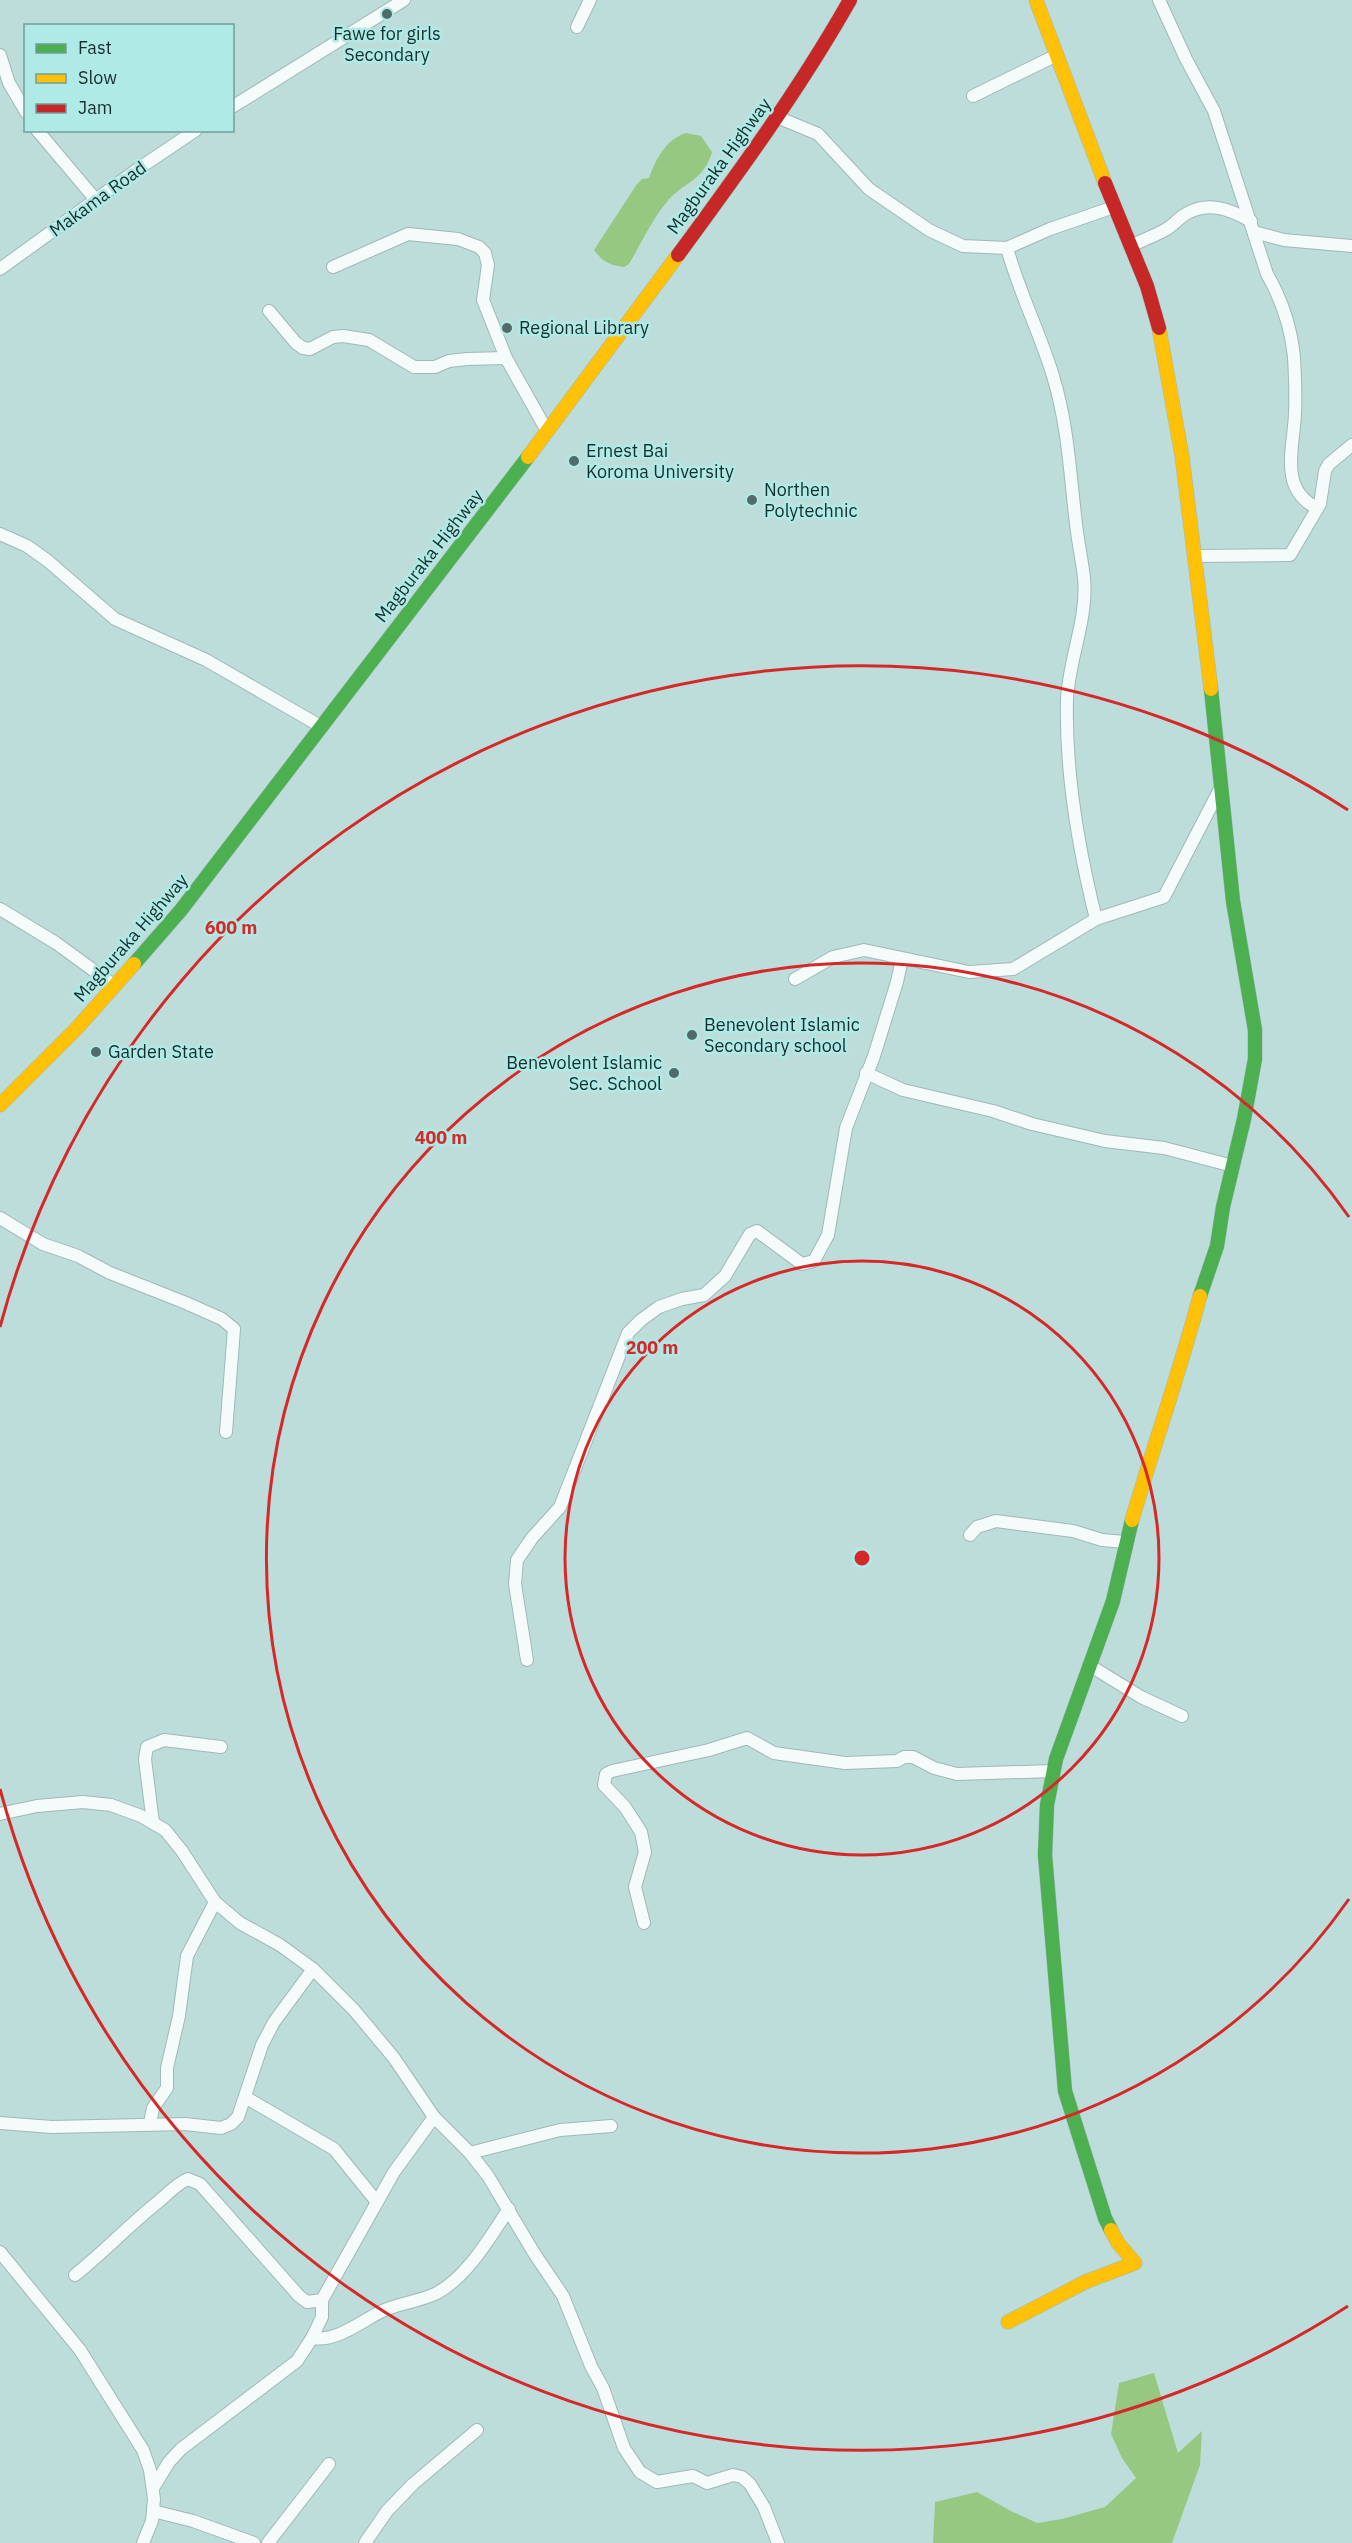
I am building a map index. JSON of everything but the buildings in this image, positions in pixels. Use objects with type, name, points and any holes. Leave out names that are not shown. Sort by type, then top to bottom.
[{"type":"street","points":[[577,27],[590,0]]},
{"type":"street","name":"Magburaka Highway","points":[[0,1106],[77,1028],[181,910],[322,727],[547,431],[750,157],[819,55],[850,0]]},
{"type":"street","points":[[1008,2322],[1085,2282],[1135,2263],[1118,2243],[1105,2218],[1065,2091],[1045,1855],[1047,1805],[1053,1771],[1113,1601],[1124,1560],[1125,1542],[1158,1432],[1180,1370],[1205,1277],[1216,1246],[1255,1059],[1255,1030],[1233,901],[1194,556],[1167,363],[1147,286],[1114,207],[1036,0]]},
{"type":"street","points":[[1159,0],[1186,59],[1214,111],[1267,274],[1280,296],[1292,341],[1295,414],[1290,455],[1293,479],[1300,497],[1317,508]]},
{"type":"street","points":[[234,106],[399,1]]},
{"type":"street","points":[[0,55],[9,83],[24,109]]},
{"type":"street","points":[[973,96],[1057,55]]},
{"type":"street","points":[[777,117],[818,134],[869,189],[929,230],[963,246],[1007,248],[1050,229],[1114,207]]},
{"type":"street","points":[[39,132],[96,200]]},
{"type":"street","name":"Makama Road","points":[[0,269],[193,132]]},
{"type":"street","points":[[1130,246],[1166,230],[1185,214],[1201,207],[1223,208],[1252,226],[1284,240],[1352,246]]},
{"type":"street","points":[[333,267],[408,234],[458,239],[479,247],[485,253],[488,265],[483,300],[506,358],[547,431]]},
{"type":"street","points":[[1007,248],[1053,376],[1065,421],[1072,470],[1076,525],[1084,580],[1084,603],[1069,678],[1067,700],[1069,770],[1074,816],[1096,919]]},
{"type":"street","points":[[269,311],[303,348],[310,349],[333,337],[343,336],[369,339],[414,367],[435,367],[449,361],[467,359],[506,358]]},
{"type":"street","points":[[1194,556],[1290,555],[1317,508],[1322,495],[1325,471],[1329,464],[1352,445]]},
{"type":"street","points":[[0,534],[27,546],[48,561],[115,619],[206,660],[322,727]]},
{"type":"street","points":[[795,979],[833,957],[864,950],[969,972],[1013,969],[1096,919],[1164,897],[1221,786]]},
{"type":"street","points":[[0,909],[56,943],[115,986]]},
{"type":"street","points":[[527,1660],[515,1584],[517,1560],[532,1538],[560,1507],[628,1333],[659,1307],[704,1294],[725,1276],[750,1234],[757,1231],[802,1264],[814,1261],[828,1235],[846,1128],[897,982],[902,959]]},
{"type":"street","points":[[866,1072],[903,1090],[993,1111],[1032,1124],[1105,1141],[1164,1148],[1233,1166]]},
{"type":"street","points":[[0,1218],[43,1244],[78,1256],[110,1273],[222,1319],[234,1329],[226,1432]]},
{"type":"street","points":[[970,1535],[977,1527],[996,1521],[1073,1531],[1102,1540],[1125,1542]]},
{"type":"street","points":[[1089,1665],[1141,1697],[1182,1716]]},
{"type":"street","points":[[644,1923],[635,1887],[645,1852],[641,1832],[625,1807],[604,1785],[606,1774],[612,1771],[709,1750],[747,1738],[774,1753],[845,1764],[897,1761],[904,1757],[914,1757],[934,1768],[957,1774],[1053,1771]]},
{"type":"street","points":[[153,1823],[145,1759],[147,1747],[164,1740],[221,1747]]},
{"type":"street","points":[[0,1814],[37,1806],[83,1802],[111,1805],[165,1830],[182,1851],[215,1902],[240,1923],[280,1945],[313,1969],[354,2010],[394,2058],[434,2117],[470,2153],[488,2176],[534,2253],[563,2296],[588,2359],[603,2388],[624,2448],[640,2472],[657,2482],[693,2476],[707,2482],[733,2475],[742,2477],[750,2484],[764,2507],[778,2543]]},
{"type":"street","points":[[150,2123],[153,2108],[167,2088],[166,2068],[180,2016],[188,1956],[215,1902]]},
{"type":"street","points":[[0,2123],[52,2127],[150,2123],[221,2128],[231,2124],[238,2117],[262,2045],[274,2022],[313,1969]]},
{"type":"street","points":[[245,2097],[334,2149],[377,2202]]},
{"type":"street","points":[[153,2488],[169,2462],[181,2449],[297,2361],[322,2317],[322,2300],[377,2202],[394,2172],[434,2117]]},
{"type":"street","points":[[470,2153],[560,2130],[611,2126]]},
{"type":"street","points":[[75,2275],[103,2253],[145,2211],[188,2179],[200,2184],[298,2296],[307,2302],[322,2300]]},
{"type":"street","points":[[312,2338],[329,2339],[384,2310],[429,2296],[445,2288],[471,2264],[509,2209]]},
{"type":"street","points":[[0,2252],[80,2350],[143,2450],[153,2488],[152,2521],[143,2543]]},
{"type":"street","points":[[365,2543],[387,2511],[413,2484],[477,2430]]},
{"type":"street","points":[[268,2543],[329,2464]]},
{"type":"street","points":[[153,2511],[193,2521],[254,2543]]},
{"type":"green space","points":[[686,133],[701,136],[712,152],[708,162],[698,176],[666,203],[629,264],[624,267],[607,262],[594,250],[637,184],[642,179],[649,178],[667,145]]},
{"type":"green space","points":[[1154,2373],[1178,2453],[1202,2431],[1200,2465],[1172,2543],[933,2543],[935,2502],[977,2492],[1037,2523],[1062,2519],[1105,2507],[1136,2478],[1122,2458],[1111,2434],[1119,2383]]},
{"type":"traffic: fast","points":[[134,964],[181,910],[528,457]]},
{"type":"traffic: fast","points":[[1200,1296],[1217,1246],[1223,1207],[1244,1119],[1255,1059],[1255,1030],[1233,901],[1211,689]]},
{"type":"traffic: fast","points":[[1111,2230],[1105,2218],[1065,2091],[1045,1855],[1047,1805],[1056,1759],[1113,1601],[1132,1520]]},
{"type":"traffic: slow","points":[[1036,0],[1105,183]]},
{"type":"traffic: slow","points":[[528,457],[678,255]]},
{"type":"traffic: slow","points":[[1159,328],[1182,456],[1211,689]]},
{"type":"traffic: slow","points":[[0,1105],[77,1028],[134,964]]},
{"type":"traffic: slow","points":[[1132,1520],[1200,1296]]},
{"type":"traffic: slow","points":[[1008,2322],[1085,2282],[1135,2263],[1118,2243],[1111,2230]]},
{"type":"traffic: jam","points":[[678,255],[746,162],[850,0]]},
{"type":"traffic: jam","points":[[1105,183],[1147,286],[1159,328]]},
{"type":"place","name":"Fawe for girls Secondary","points":[[387,14]]},
{"type":"place","name":"Regional Library","points":[[507,328]]},
{"type":"place","name":"Ernest Bai Koroma University","points":[[574,461]]},
{"type":"place","name":"Northen Polytechnic","points":[[752,500]]},
{"type":"place","name":"Benevolent Islamic Secondary school","points":[[692,1035]]},
{"type":"place","name":"Garden State","points":[[96,1052]]},
{"type":"place","name":"Benevolent Islamic Sec. School","points":[[674,1073]]}]
